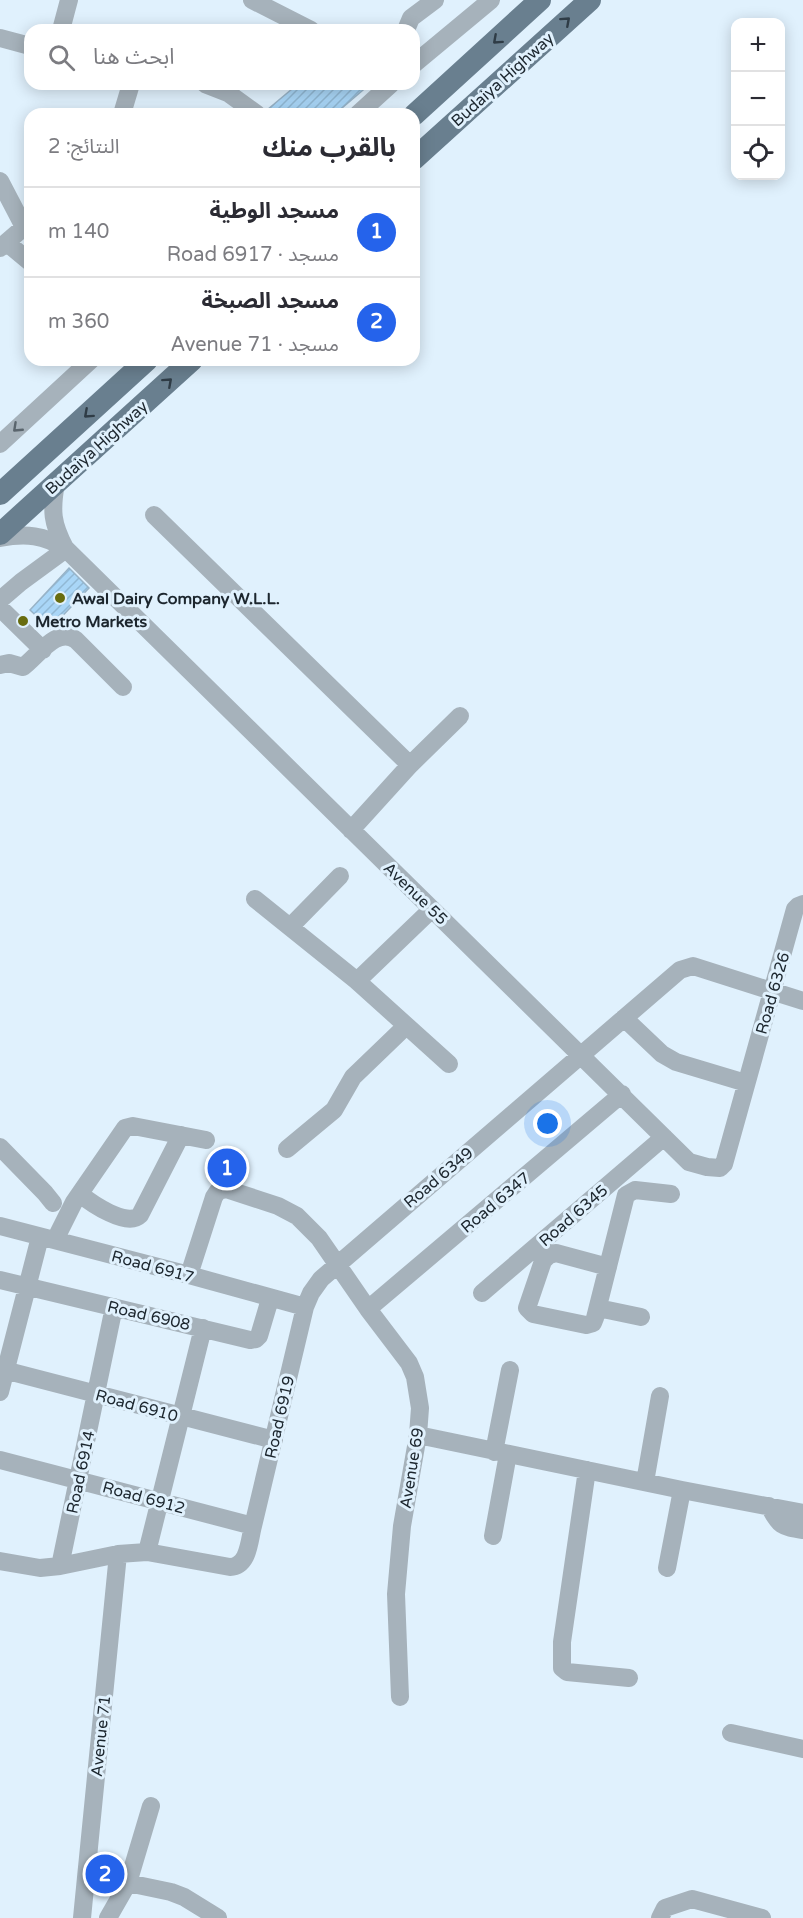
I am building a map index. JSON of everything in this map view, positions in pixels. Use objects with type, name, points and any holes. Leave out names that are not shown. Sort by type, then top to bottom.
[{"type":"main road","name":"Budaiya Highway","points":[[420,110],[540,0]]},
{"type":"main road","name":"Budaiya Highway","points":[[420,154],[590,0]]},
{"type":"main road","name":"Budaiya Highway","points":[[0,494],[140,366]]},
{"type":"main road","name":"Budaiya Highway","points":[[0,536],[185,366]]},
{"type":"street","points":[[63,24],[69,0]]},
{"type":"street","points":[[252,0],[299,24]]},
{"type":"street","points":[[408,24],[411,18],[435,0]]},
{"type":"street","points":[[420,55],[491,0]]},
{"type":"street","points":[[0,38],[24,44]]},
{"type":"street","points":[[124,108],[129,90]]},
{"type":"street","points":[[220,90],[249,108]]},
{"type":"street","points":[[365,108],[384,90]]},
{"type":"street","points":[[0,181],[24,220]]},
{"type":"street","points":[[24,228],[3,245],[24,258]]},
{"type":"street","points":[[0,444],[84,366]]},
{"type":"street","name":"Avenue 55","points":[[56,483],[53,521],[66,549]]},
{"type":"street","points":[[154,515],[410,765]]},
{"type":"street","name":"Avenue 55","points":[[0,536],[34,534],[52,540],[66,549],[664,1137]]},
{"type":"street","points":[[0,600],[66,549]]},
{"type":"street","points":[[0,608],[43,650]]},
{"type":"street","points":[[0,665],[9,663],[24,667],[62,635],[72,637],[123,687]]},
{"type":"street","points":[[351,830],[410,765],[460,716]]},
{"type":"street","points":[[290,927],[340,876]]},
{"type":"street","points":[[255,899],[357,981],[449,1064]]},
{"type":"street","name":"Road 6326","points":[[664,1137],[694,1164],[721,1167],[724,1164],[795,909],[802,904]]},
{"type":"street","points":[[357,981],[432,909]]},
{"type":"street","points":[[582,1055],[686,967],[700,968],[803,1001]]},
{"type":"street","points":[[624,1018],[656,1049],[676,1062],[746,1083]]},
{"type":"street","points":[[287,1149],[334,1110],[354,1077],[406,1026]]},
{"type":"street","name":"Road 6349","points":[[305,1307],[321,1279],[337,1264],[582,1055]]},
{"type":"street","name":"Road 6347","points":[[368,1309],[622,1094]]},
{"type":"street","points":[[0,1392],[3,1370],[27,1286],[48,1238],[125,1128],[132,1126],[207,1140]]},
{"type":"street","points":[[80,1194],[104,1210],[136,1219],[181,1136]]},
{"type":"street","name":"Road 6345","points":[[482,1293],[664,1137]]},
{"type":"street","points":[[0,1147],[53,1203]]},
{"type":"street","name":"Avenue 69","points":[[189,1275],[216,1194],[222,1189],[278,1206],[297,1216],[319,1238],[409,1363],[415,1377],[420,1408],[418,1435],[398,1560],[396,1628],[400,1697]]},
{"type":"street","points":[[608,1267],[552,1253],[543,1261],[527,1305],[529,1311],[533,1314],[586,1325],[595,1321],[628,1193],[635,1190],[671,1194]]},
{"type":"street","name":"Road 6917","points":[[0,1226],[305,1307]]},
{"type":"street","points":[[512,1267],[534,1285]]},
{"type":"street","name":"Road 6908","points":[[0,1280],[250,1340],[259,1336],[270,1299]]},
{"type":"street","name":"Road 6914","points":[[60,1566],[114,1307]]},
{"type":"street","name":"Road 6919","points":[[254,1526],[305,1307]]},
{"type":"street","points":[[598,1308],[641,1317]]},
{"type":"street","points":[[147,1552],[203,1328]]},
{"type":"street","name":"Road 6910","points":[[3,1370],[274,1440]]},
{"type":"street","points":[[493,1536],[510,1370]]},
{"type":"street","points":[[645,1482],[660,1396]]},
{"type":"street","points":[[418,1435],[769,1506],[803,1516]]},
{"type":"street","name":"Road 6912","points":[[0,1460],[254,1526]]},
{"type":"street","points":[[587,1470],[562,1642],[562,1668],[567,1672],[629,1678]]},
{"type":"street","points":[[667,1568],[682,1490]]},
{"type":"street","points":[[0,1561],[40,1568],[118,1554],[147,1552],[235,1568],[244,1559],[254,1526]]},
{"type":"street","name":"Avenue 71","points":[[82,1918],[118,1554]]},
{"type":"street","points":[[731,1733],[803,1749]]},
{"type":"street","points":[[108,1918],[128,1883],[151,1806]]},
{"type":"street","points":[[128,1883],[177,1894],[218,1918]]},
{"type":"street","points":[[660,1918],[665,1908],[692,1899],[762,1918]]},
{"type":"building","points":[[291,90],[363,90],[342,108],[269,108]]},
{"type":"building","name":"Awal Dairy Company W.L.L.","points":[[69,568],[89,588],[50,629],[30,610]]},
{"type":"place","name":"Awal Dairy Company W.L.L.","points":[[60,598]]},
{"type":"place","name":"Metro Markets","points":[[23,621]]},
{"type":"place","name":"مسجد الوطية","points":[[227,1168]]},
{"type":"place","name":"مسجد الصبخة","points":[[105,1874]]}]
